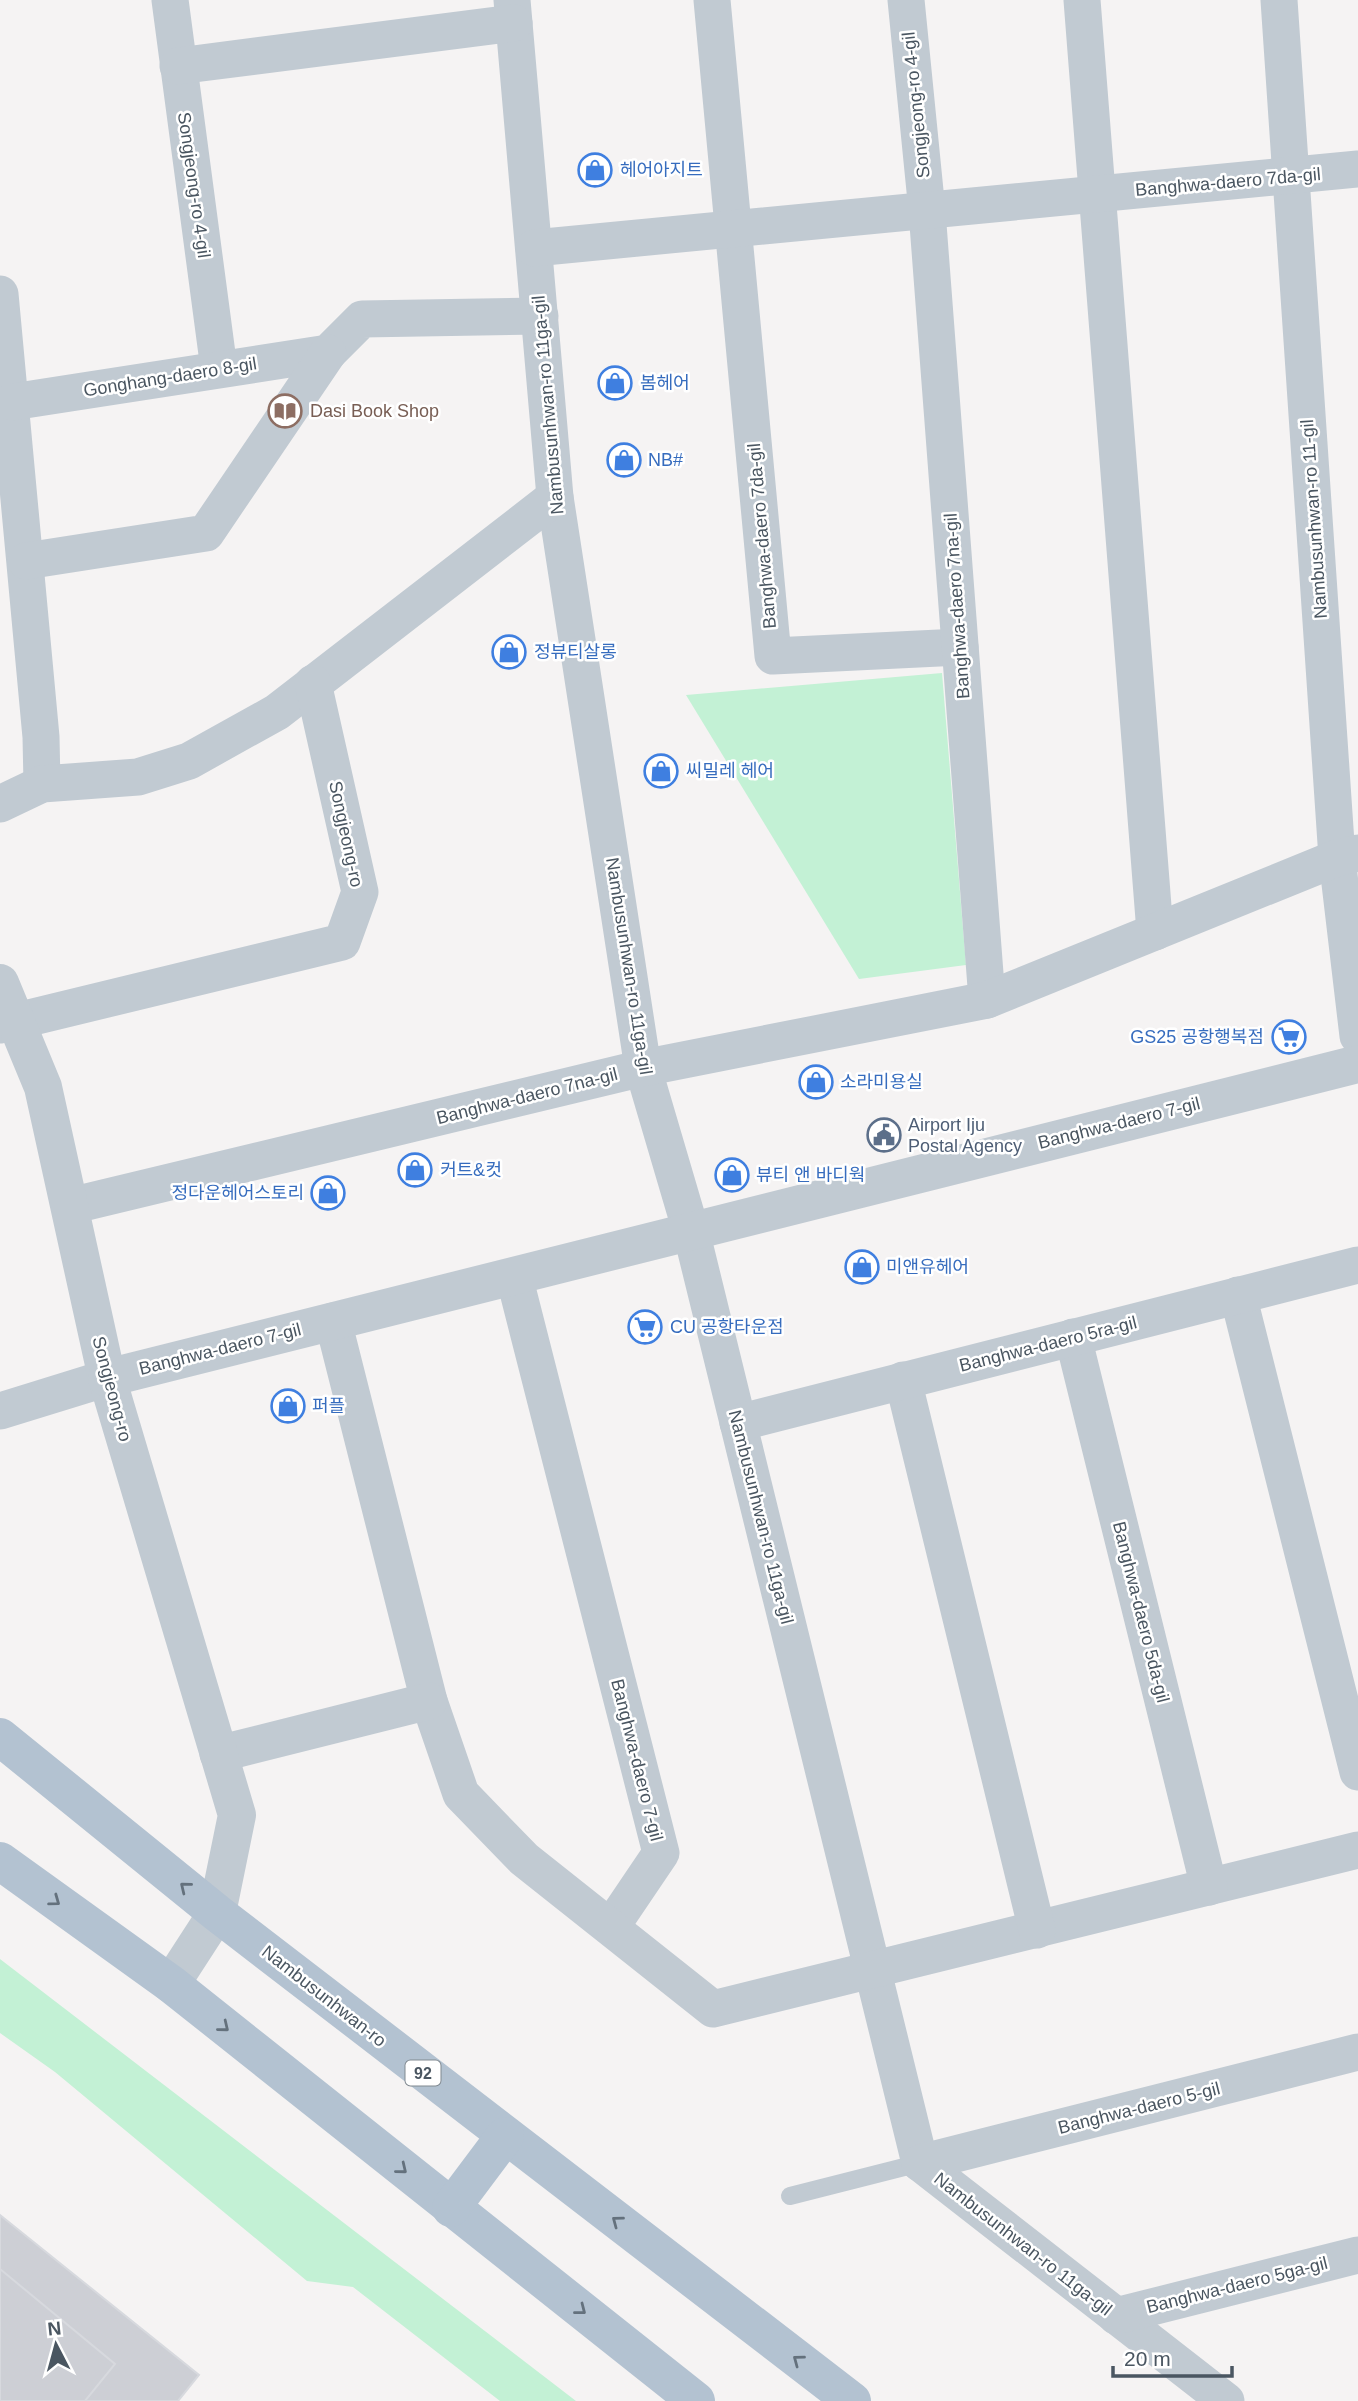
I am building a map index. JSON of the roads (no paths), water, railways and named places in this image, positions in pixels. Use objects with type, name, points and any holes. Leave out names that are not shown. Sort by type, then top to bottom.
[{"type":"main road","name":"Nambusunhwan-ro","points":[[0,1737],[217,1913],[852,2401]]},
{"type":"main road","points":[[0,1861],[171,1984],[696,2401]]},
{"type":"main road","points":[[452,2208],[505,2136]]},
{"type":"street","name":"Songjeong-ro 4-gil","points":[[170,0],[219,369]]},
{"type":"street","points":[[712,0],[733,229]]},
{"type":"street","name":"Songjeong-ro 4-gil","points":[[906,0],[927,211]]},
{"type":"street","points":[[1082,0],[1154,932]]},
{"type":"street","name":"Nambusunhwan-ro 11-gil","points":[[1279,0],[1291,176],[1348,855],[1358,1037]]},
{"type":"street","name":"Nambusunhwan-ro 11ga-gil","points":[[178,66],[513,12],[555,497],[643,1068],[691,1231],[920,2164],[1226,2401]]},
{"type":"street","name":"Banghwa-daero 7da-gil","points":[[534,248],[1358,169]]},
{"type":"street","name":"Banghwa-daero 7na-gil","points":[[927,211],[987,1000]]},
{"type":"street","name":"Banghwa-daero 7da-gil","points":[[733,229],[773,656],[960,647]]},
{"type":"street","points":[[0,293],[26,561],[41,737],[42,784]]},
{"type":"street","points":[[26,561],[206,533],[328,353],[362,318],[540,316]]},
{"type":"street","name":"Gonghang-daero 8-gil","points":[[8,395],[328,353]]},
{"type":"street","points":[[0,804],[42,784],[138,777],[189,761],[277,712],[555,497]]},
{"type":"street","name":"Songjeong-ro","points":[[8,1023],[342,942],[360,892],[313,683]]},
{"type":"street","name":"Banghwa-daero 7na-gil","points":[[70,1206],[643,1068],[987,1000],[1348,855]]},
{"type":"street","name":"Songjeong-ro","points":[[0,983],[8,1023],[43,1087],[107,1378],[237,1815],[217,1913],[171,1984]]},
{"type":"street","name":"Banghwa-daero 7-gil","points":[[107,1378],[1358,1063]]},
{"type":"street","name":"Banghwa-daero 5ra-gil","points":[[737,1423],[1358,1265]]},
{"type":"street","name":"Banghwa-daero 7-gil","points":[[514,1276],[661,1853],[611,1927]]},
{"type":"street","points":[[1238,1295],[1358,1772]]},
{"type":"street","points":[[333,1321],[429,1701],[461,1794],[524,1858],[713,2009],[1358,1850]]},
{"type":"street","name":"Banghwa-daero 5da-gil","points":[[1073,1337],[1209,1887]]},
{"type":"street","points":[[0,1411],[107,1378]]},
{"type":"street","points":[[903,1380],[1037,1930]]},
{"type":"street","points":[[218,1754],[429,1701]]},
{"type":"street","name":"Banghwa-daero 5-gil","points":[[920,2164],[1358,2052]]},
{"type":"street","name":"Banghwa-daero 5ga-gil","points":[[1116,2316],[1358,2255]]},
{"type":"lane","name":"Nambusunhwan-ro 11ga-gil","points":[[790,2196],[920,2164]]},
{"type":"place","name":"헤어아지트","points":[[595,170]]},
{"type":"place","name":"봄헤어","points":[[615,383]]},
{"type":"place","name":"Dasi Book Shop","points":[[285,411]]},
{"type":"place","name":"NB#","points":[[624,460]]},
{"type":"place","name":"정뷰티살롱","points":[[509,652]]},
{"type":"place","name":"씨밀레 헤어","points":[[661,771]]},
{"type":"place","name":"GS25 공항행복점","points":[[1289,1037]]},
{"type":"place","name":"소라미용실","points":[[816,1082]]},
{"type":"place","name":"Airport Iju Postal Agency","points":[[884,1135]]},
{"type":"place","name":"커트&컷","points":[[415,1170]]},
{"type":"place","name":"뷰티 앤 바디웍","points":[[732,1175]]},
{"type":"place","name":"정다운헤어스토리","points":[[328,1193]]},
{"type":"place","name":"미앤유헤어","points":[[862,1267]]},
{"type":"place","name":"CU 공항타운점","points":[[645,1327]]},
{"type":"place","name":"퍼플","points":[[288,1406]]}]
